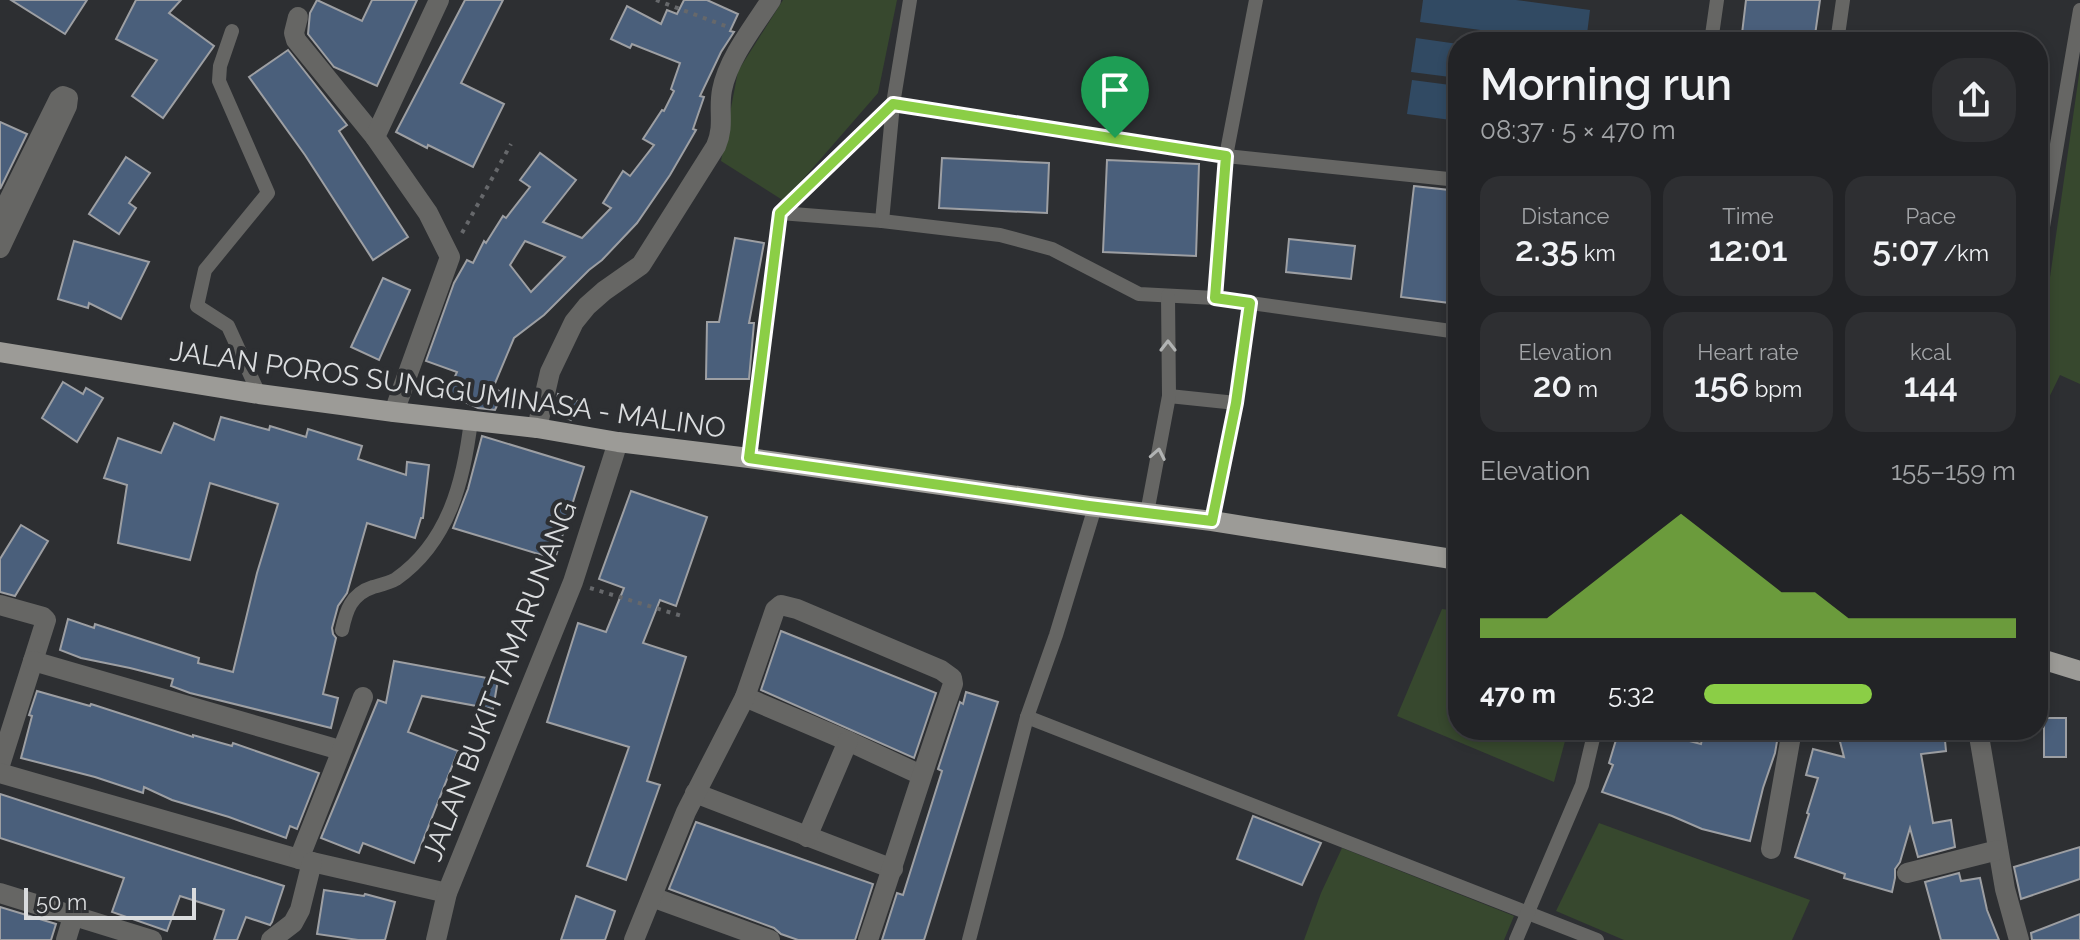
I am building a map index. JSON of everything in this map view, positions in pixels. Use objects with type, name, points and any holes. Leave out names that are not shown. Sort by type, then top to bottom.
[{"type":"main road","name":"JALAN POROS SUNGGUMINASA - MALINO","points":[[0,352],[259,394],[537,428],[618,442],[1212,521],[1448,558]]},
{"type":"main road","points":[[2048,661],[2080,671]]},
{"type":"street","points":[[375,137],[439,0]]},
{"type":"street","points":[[537,428],[550,372],[574,322],[604,291],[641,265],[716,146],[722,133],[721,100],[725,79],[771,0]]},
{"type":"street","points":[[298,17],[294,33],[296,40],[375,137],[428,213],[450,257],[394,412]]},
{"type":"street","points":[[0,218],[59,99],[63,96],[68,98],[0,248]]},
{"type":"street","name":"JALAN BUKIT TAMARUNANG","points":[[436,940],[447,893],[573,582],[618,442]]},
{"type":"street","points":[[0,605],[44,618],[45,625],[0,765]]},
{"type":"street","points":[[634,940],[695,793],[745,697],[775,610],[781,605],[941,670],[952,678],[953,684],[868,940]]},
{"type":"street","points":[[33,661],[340,750]]},
{"type":"street","points":[[271,940],[293,923],[300,910],[305,860],[340,750],[363,697]]},
{"type":"street","points":[[745,697],[921,775]]},
{"type":"street","points":[[1771,849],[1790,740]]},
{"type":"street","points":[[1980,740],[2005,889],[2019,940]]},
{"type":"street","points":[[807,837],[848,741]]},
{"type":"street","points":[[0,773],[305,860],[447,893]]},
{"type":"street","points":[[695,793],[893,869]]},
{"type":"street","points":[[1907,873],[1998,850]]},
{"type":"street","points":[[0,893],[152,940]]},
{"type":"street","points":[[652,897],[770,940]]},
{"type":"street","points":[[66,940],[73,917]]},
{"type":"lane","points":[[882,221],[893,104],[910,0]]},
{"type":"lane","points":[[1215,298],[1226,156],[1256,0]]},
{"type":"lane","points":[[1712,32],[1717,0]]},
{"type":"lane","points":[[1838,32],[1843,0]]},
{"type":"lane","points":[[2048,197],[2080,10]]},
{"type":"lane","points":[[232,31],[220,66],[219,81],[268,193],[205,270],[197,306],[228,326],[259,394]]},
{"type":"lane","points":[[893,104],[1226,156],[1448,179]]},
{"type":"lane","points":[[749,458],[780,213],[893,104]]},
{"type":"lane","points":[[780,213],[1000,235],[1052,249],[1139,294],[1215,298],[1448,331]]},
{"type":"lane","points":[[1147,513],[1169,396],[1168,296]]},
{"type":"lane","points":[[1212,521],[1236,403],[1250,303]]},
{"type":"lane","points":[[1169,396],[1236,403]]},
{"type":"lane","points":[[342,630],[347,607],[366,590],[394,581],[424,552],[440,530],[455,502],[463,476],[471,420]]},
{"type":"lane","points":[[969,940],[1027,717],[1095,507]]},
{"type":"lane","points":[[1027,717],[1597,940]]},
{"type":"lane","points":[[1516,940],[1582,785],[1593,740]]},
{"type":"path","points":[[656,0],[749,34]]},
{"type":"path","points":[[450,257],[511,144]]},
{"type":"path","points":[[573,582],[685,617]]},
{"type":"green space","points":[[783,0],[897,0],[878,93],[784,201],[721,161],[738,71]]},
{"type":"green space","points":[[2080,68],[2080,384],[2060,375],[2048,400],[2048,291]]},
{"type":"green space","points":[[1442,609],[1448,610],[1448,737],[1397,716]]},
{"type":"green space","points":[[1454,740],[1565,740],[1554,782]]},
{"type":"green space","points":[[1599,823],[1810,900],[1792,940],[1624,940],[1556,911]]},
{"type":"green space","points":[[1342,848],[1514,916],[1504,940],[1304,940]]},
{"type":"water","points":[[1423,0],[1516,0],[1590,10],[1587,32],[1496,32],[1420,22]]},
{"type":"water","points":[[1416,38],[1448,43],[1448,77],[1411,72]]},
{"type":"water","points":[[1412,80],[1448,85],[1448,120],[1407,114]]},
{"type":"building","points":[[11,0],[87,0],[65,34]]},
{"type":"building","points":[[136,0],[181,0],[169,13],[214,46],[163,118],[132,96],[157,60],[116,39]]},
{"type":"building","points":[[317,0],[362,21],[372,0],[417,0],[377,86],[334,67],[308,34],[310,13]]},
{"type":"building","points":[[465,0],[503,0],[461,83],[504,104],[473,167],[396,132]]},
{"type":"building","points":[[684,0],[707,0],[738,14],[730,31],[734,32],[700,96],[704,97],[693,129],[696,130],[670,175],[637,223],[602,260],[544,315],[514,338],[493,388],[503,393],[495,410],[478,408],[447,394],[457,372],[426,361],[454,283],[467,260],[473,263],[484,241],[486,243],[503,216],[506,218],[530,187],[520,180],[540,153],[576,180],[543,222],[582,238],[611,208],[603,203],[623,171],[630,176],[654,145],[643,139],[664,111],[674,91],[671,89],[680,63],[611,39],[627,6],[661,24],[667,10],[677,14]],"holes":[[[525,241],[565,257],[531,292],[510,265]]]},
{"type":"building","points":[[1746,0],[1820,0],[1815,32],[1742,32]]},
{"type":"building","points":[[288,50],[347,125],[339,131],[408,237],[373,260],[305,155],[249,77]]},
{"type":"building","points":[[0,122],[27,134],[0,189]]},
{"type":"building","points":[[126,157],[150,173],[129,203],[136,208],[119,234],[89,214]]},
{"type":"building","points":[[942,158],[1049,163],[1047,213],[939,208]]},
{"type":"building","points":[[1107,160],[1199,164],[1196,256],[1103,252]]},
{"type":"building","points":[[1414,186],[1448,190],[1448,303],[1401,297]]},
{"type":"building","points":[[735,238],[764,243],[749,323],[754,323],[749,379],[706,379],[707,322],[719,322]]},
{"type":"building","points":[[1289,239],[1355,246],[1351,279],[1286,272]]},
{"type":"building","points":[[74,241],[149,262],[121,319],[89,303],[88,308],[58,299]]},
{"type":"building","points":[[383,278],[410,290],[379,360],[351,347]]},
{"type":"building","points":[[63,382],[83,394],[86,388],[103,398],[77,442],[42,418]]},
{"type":"building","points":[[558,394],[578,401],[571,420],[554,413]]},
{"type":"building","points":[[221,417],[269,430],[270,426],[306,437],[308,429],[362,446],[358,459],[406,475],[407,462],[429,465],[423,518],[415,538],[367,523],[347,593],[338,606],[332,628],[336,638],[323,694],[338,698],[331,728],[190,693],[171,686],[173,679],[81,658],[60,650],[68,619],[94,628],[95,624],[199,658],[198,663],[233,672],[257,573],[278,504],[210,483],[190,560],[118,543],[127,485],[104,478],[118,438],[161,453],[174,423],[214,440]]},
{"type":"building","points":[[482,436],[584,467],[555,559],[453,528],[468,489]]},
{"type":"building","points":[[631,491],[707,517],[676,606],[660,600],[643,643],[686,657],[647,781],[660,785],[626,880],[587,866],[629,747],[547,722],[578,623],[606,632],[624,588],[599,579]]},
{"type":"building","points":[[21,525],[48,541],[15,596],[0,592],[0,559]]},
{"type":"building","points":[[781,631],[936,693],[914,758],[761,690]]},
{"type":"building","points":[[394,661],[498,680],[493,709],[422,696],[408,732],[458,751],[414,863],[363,843],[359,853],[321,838],[378,700],[386,703]]},
{"type":"building","points":[[37,691],[91,704],[193,737],[232,746],[233,743],[319,773],[297,829],[290,826],[286,838],[172,800],[144,787],[143,793],[21,758]]},
{"type":"building","points":[[966,692],[998,702],[924,940],[882,940],[897,893],[903,895],[942,771],[938,769]]},
{"type":"building","points":[[2048,718],[2066,718],[2066,757],[2044,757]]},
{"type":"building","points":[[1616,740],[1686,740],[1701,744],[1702,740],[1777,740],[1750,841],[1702,829],[1602,792],[1613,765],[1609,763]]},
{"type":"building","points":[[1840,740],[1945,740],[1946,751],[1921,754],[1933,823],[1951,820],[1955,847],[1918,857],[1910,828],[1895,869],[1892,892],[1844,878],[1845,874],[1795,857],[1818,778],[1806,775],[1813,749],[1844,757]]},
{"type":"building","points":[[0,794],[284,886],[272,922],[270,925],[246,917],[237,940],[214,940],[224,910],[180,896],[167,931],[112,912],[124,878],[0,838]]},
{"type":"building","points":[[1253,816],[1321,843],[1302,885],[1237,859]]},
{"type":"building","points":[[696,822],[873,884],[855,940],[798,940],[669,889]]},
{"type":"building","points":[[2080,847],[2080,879],[2021,899],[2014,867]]},
{"type":"building","points":[[1959,873],[1961,881],[1980,878],[1987,910],[1999,940],[1941,940],[1925,882]]},
{"type":"building","points":[[324,890],[365,894],[395,902],[385,940],[317,934]]},
{"type":"building","points":[[576,896],[615,911],[605,940],[561,940]]},
{"type":"building","points":[[0,907],[56,924],[51,940],[0,940]]},
{"type":"building","points":[[2080,914],[2080,940],[2032,940],[2031,933]]},
{"type":"route","points":[[893,104],[1115,138],[1226,156],[1215,298],[1250,303],[1236,403],[1212,521],[749,458],[780,213],[893,104]]}]
